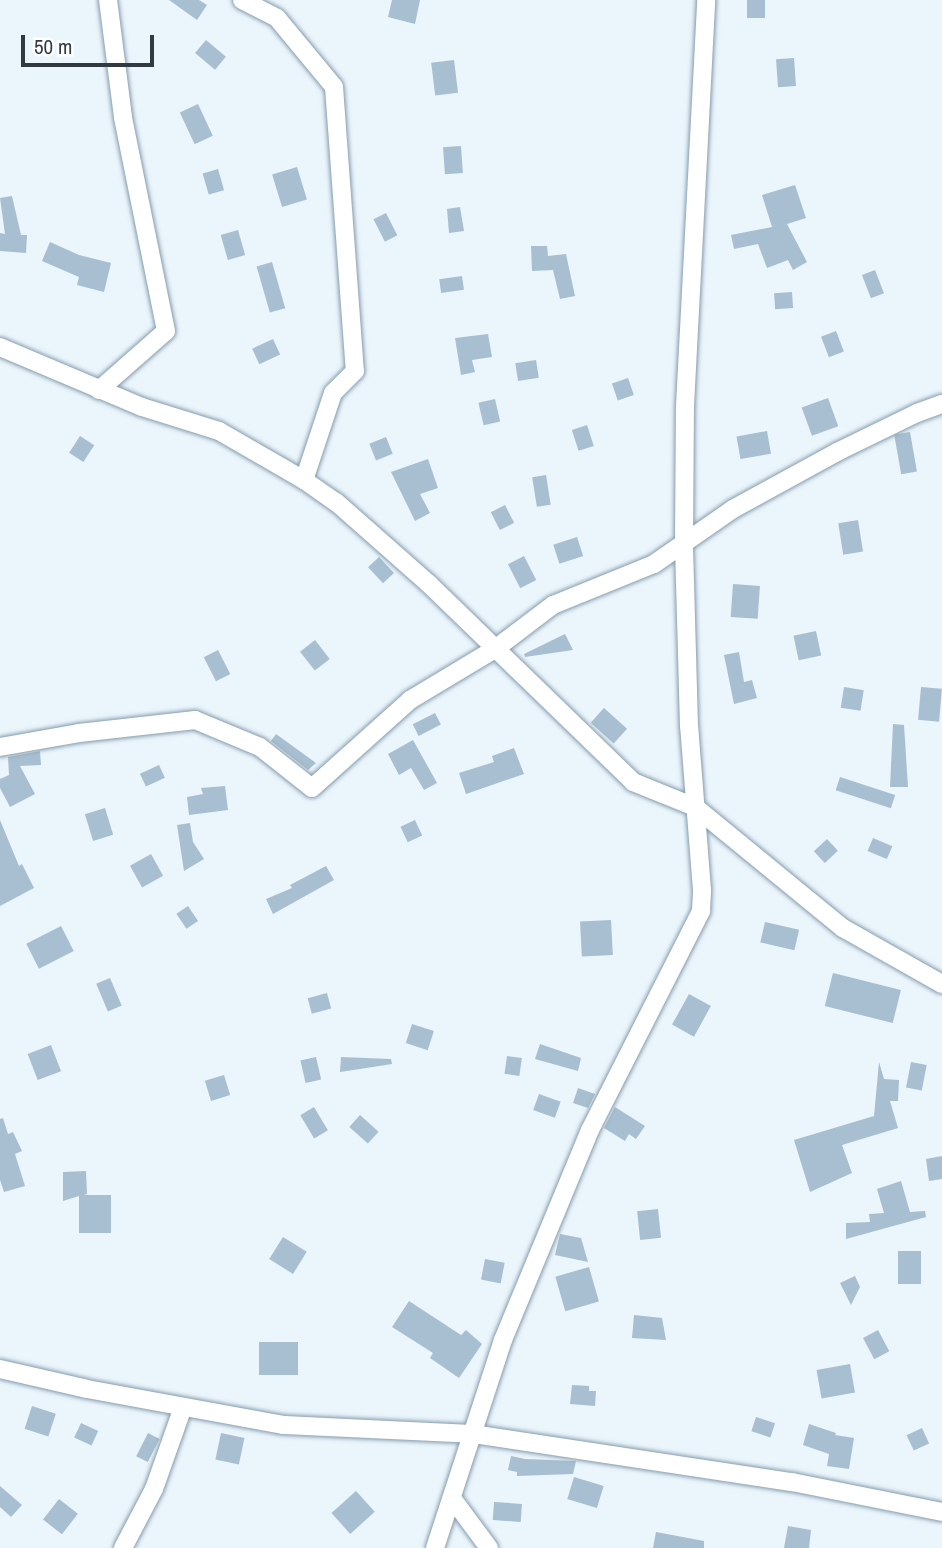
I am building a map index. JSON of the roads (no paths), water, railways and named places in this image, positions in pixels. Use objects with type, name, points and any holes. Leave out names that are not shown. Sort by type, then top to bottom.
[{"type":"street","points":[[99,390],[166,331],[123,117],[108,0]]},
{"type":"street","points":[[242,0],[277,18],[334,87],[355,371],[333,393],[304,480]]},
{"type":"street","points":[[435,1548],[503,1339],[590,1130],[701,911],[689,726],[684,543],[685,407],[706,0]]},
{"type":"street","points":[[0,347],[142,407],[219,431],[304,480],[336,502],[429,584],[633,782],[695,807],[843,928],[942,984]]},
{"type":"street","points":[[0,747],[79,733],[195,720],[260,747],[312,788],[410,700],[495,649],[553,606],[654,564],[733,509],[837,452],[942,404]]},
{"type":"street","points":[[0,1369],[283,1425],[473,1434],[792,1482],[942,1512]]},
{"type":"street","points":[[123,1548],[154,1489],[183,1407]]},
{"type":"street","points":[[452,1498],[489,1548]]}]
